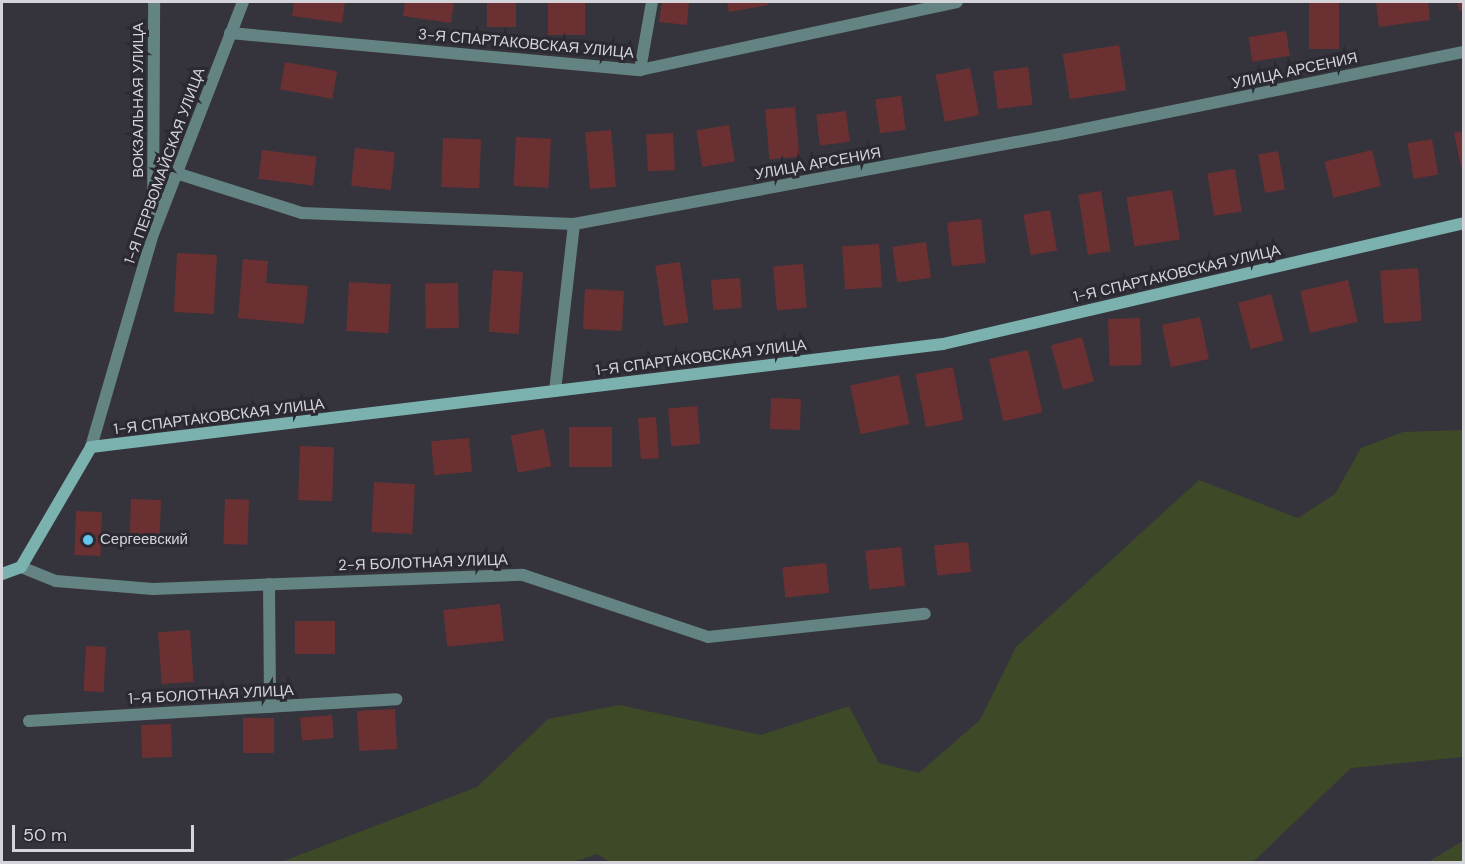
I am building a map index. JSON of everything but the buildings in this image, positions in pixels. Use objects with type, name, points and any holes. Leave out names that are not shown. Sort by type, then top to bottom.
[{"type":"street","name":"ВОКЗАЛЬНАЯ УЛИЦА","points":[[153,234],[154,2]]},
{"type":"street","name":"1-Я ПЕРВОМАЙСКАЯ УЛИЦА","points":[[91,447],[153,234],[243,2]]},
{"type":"street","points":[[640,70],[652,2]]},
{"type":"street","name":"3-Я СПАРТАКОВСКАЯ УЛИЦА","points":[[230,33],[640,70],[957,2]]},
{"type":"street","name":"УЛИЦА АРСЕНИЯ","points":[[176,173],[302,213],[574,224],[1054,135],[1464,52]]},
{"type":"street","name":"1-Я СПАРТАКОВСКАЯ УЛИЦА","points":[[91,447],[943,344],[1464,223]]},
{"type":"street","points":[[555,391],[574,224]]},
{"type":"street","points":[[2,574],[21,567],[91,447]]},
{"type":"street","name":"2-Я БОЛОТНАЯ УЛИЦА","points":[[21,567],[56,581],[153,589],[523,575],[708,637],[925,614]]},
{"type":"street","points":[[269,584],[270,707]]},
{"type":"street","name":"1-Я БОЛОТНАЯ УЛИЦА","points":[[29,721],[396,699]]},
{"type":"green space","points":[[1463,430],[1463,757],[1351,768],[1253,862],[610,862],[597,854],[573,862],[281,862],[477,787],[548,719],[619,705],[761,735],[849,706],[879,763],[919,773],[980,720],[1016,647],[1199,480],[1298,518],[1335,494],[1361,448],[1403,432]]},
{"type":"green space","points":[[1463,841],[1463,862],[1428,862]]},
{"type":"place","name":"Сергеевский","points":[[88,540]]}]
